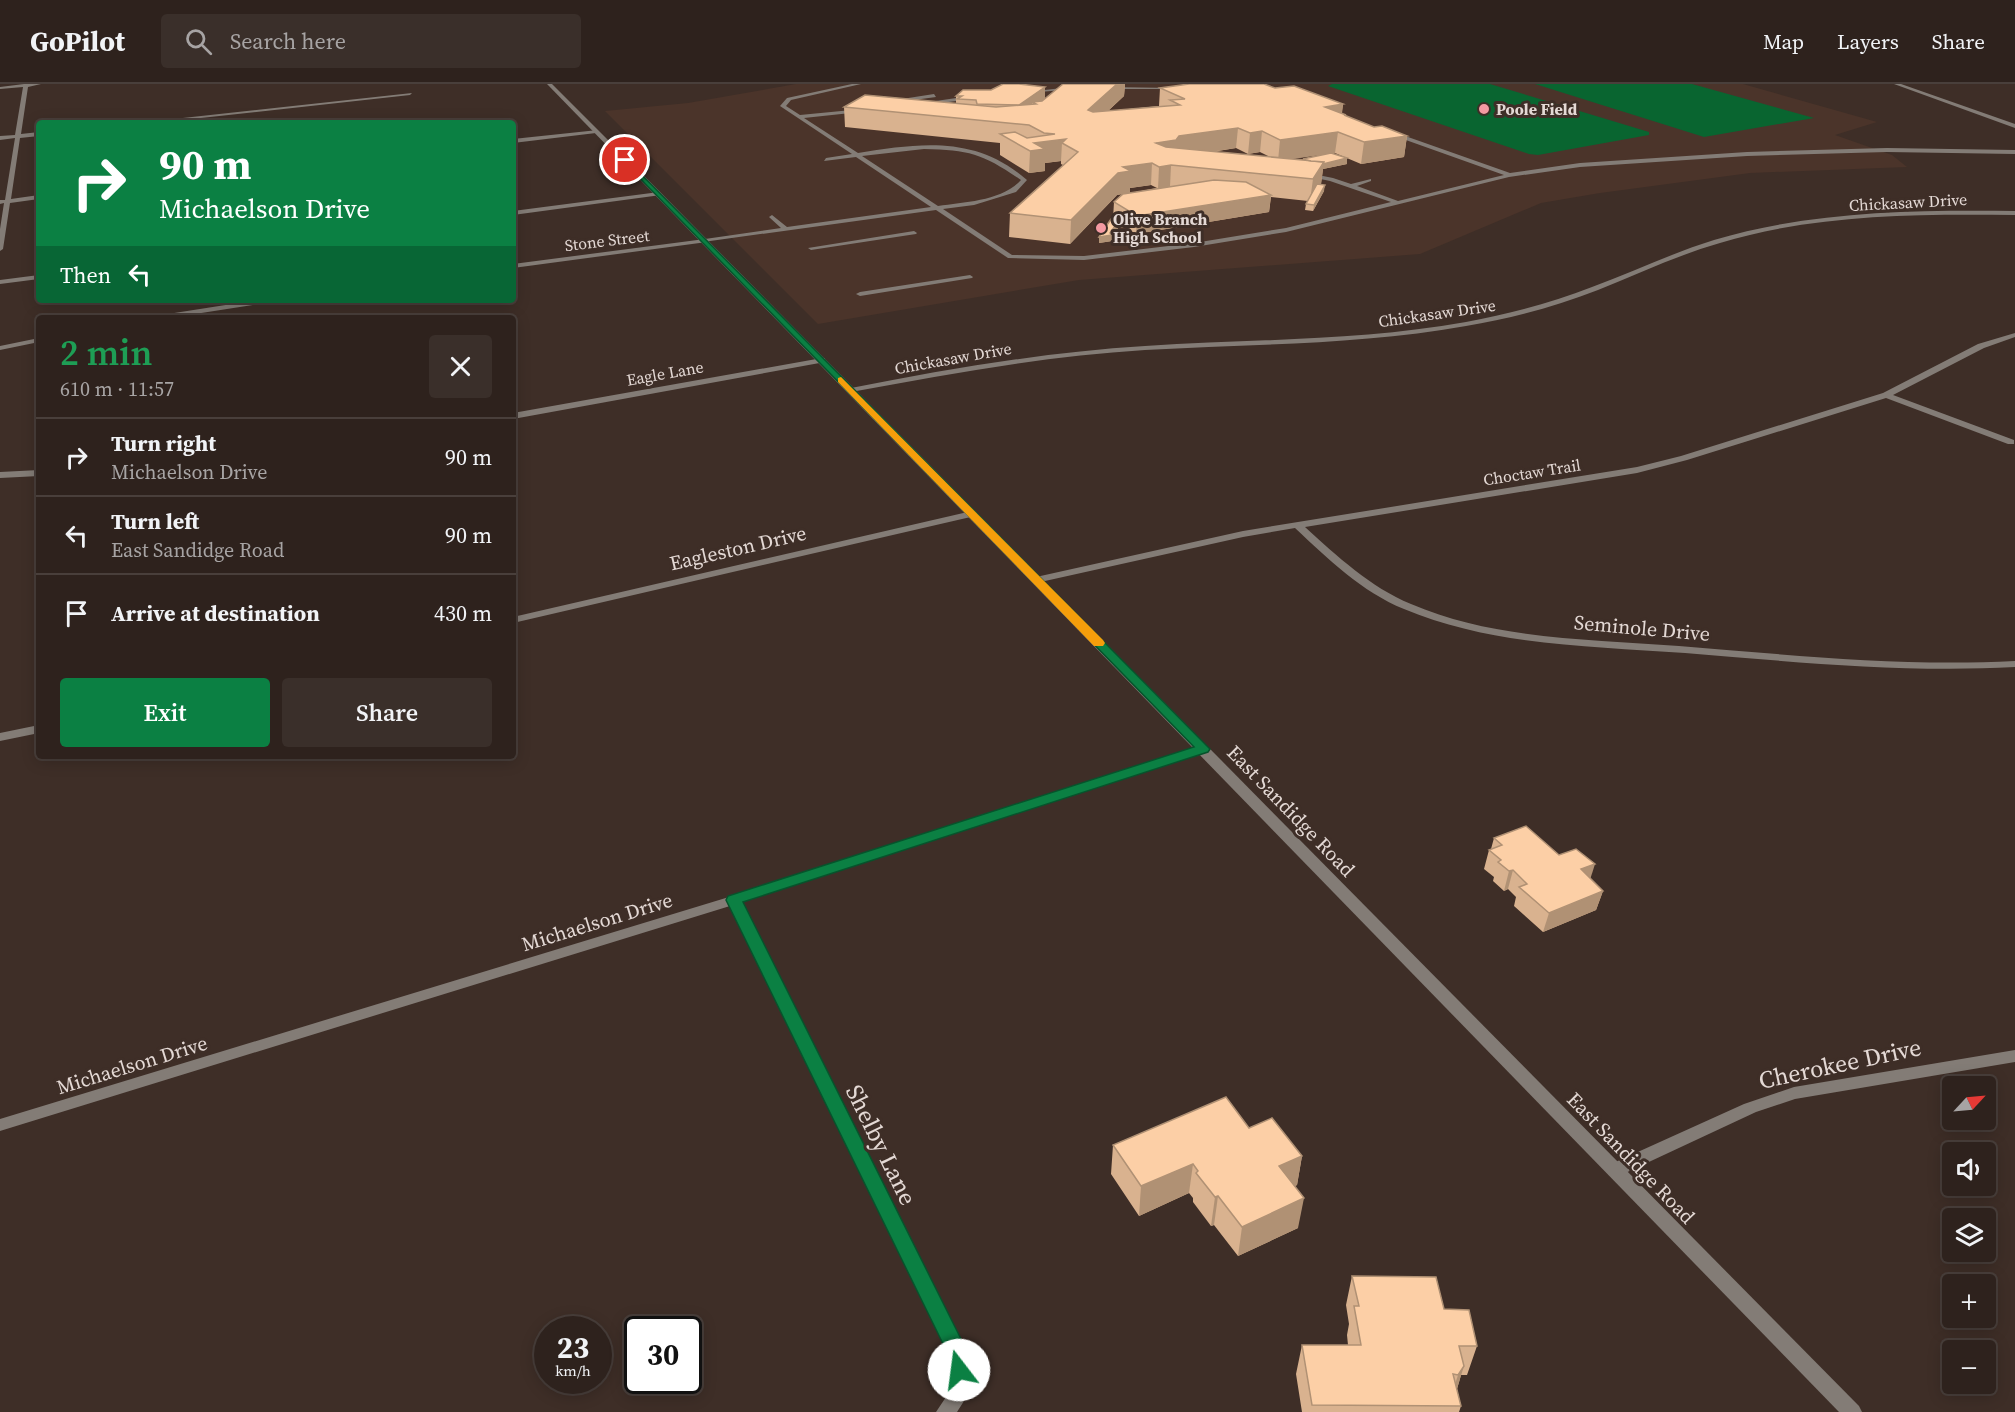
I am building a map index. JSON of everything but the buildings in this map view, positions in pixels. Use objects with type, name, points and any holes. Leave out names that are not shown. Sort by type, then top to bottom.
[{"type":"street","points":[[0,88],[39,84]]},
{"type":"street","name":"East Sandidge Road","points":[[549,84],[1852,1412]]},
{"type":"street","points":[[859,84],[789,99],[783,106],[1010,257],[1084,258],[1194,245],[1286,230],[1509,175],[1580,165],[1747,154],[1887,150],[2015,152]]},
{"type":"street","points":[[1052,84],[1018,90],[1078,87]]},
{"type":"street","points":[[1896,84],[2015,126]]},
{"type":"street","points":[[0,249],[26,85]]},
{"type":"street","points":[[1102,88],[1185,90]]},
{"type":"street","points":[[887,101],[969,93]]},
{"type":"street","points":[[168,120],[410,94]]},
{"type":"street","points":[[891,107],[983,97]]},
{"type":"street","points":[[799,117],[868,109]]},
{"type":"street","points":[[2001,121],[2015,120]]},
{"type":"street","points":[[516,141],[596,131]]},
{"type":"street","points":[[1388,132],[1509,175]]},
{"type":"street","points":[[0,138],[36,134]]},
{"type":"street","name":"Stone Street","points":[[516,266],[937,208],[999,197],[1014,191],[1024,180],[984,154],[962,150],[931,148],[858,155]]},
{"type":"street","points":[[826,160],[858,155]]},
{"type":"street","points":[[1448,162],[1463,159]]},
{"type":"street","points":[[1303,174],[1330,179],[1396,202]]},
{"type":"street","points":[[1351,186],[1369,180]]},
{"type":"street","points":[[516,213],[659,194]]},
{"type":"street","points":[[0,202],[36,197]]},
{"type":"street","name":"Chickasaw Drive","points":[[851,390],[950,370],[1075,353],[1303,341],[1439,328],[1529,311],[1573,297],[1705,246],[1737,236],[1786,226],[1885,215],[2015,213]]},
{"type":"street","points":[[772,217],[786,230]]},
{"type":"street","points":[[848,221],[854,227]]},
{"type":"street","points":[[811,248],[914,233]]},
{"type":"street","points":[[861,234],[867,240]]},
{"type":"street","points":[[0,282],[36,277]]},
{"type":"street","points":[[861,294],[970,277]]},
{"type":"street","points":[[174,315],[252,303]]},
{"type":"street","name":"Choctaw Trail","points":[[1036,580],[1220,538],[1637,470],[1683,458],[1886,394],[1981,346],[2015,335]]},
{"type":"street","points":[[0,348],[36,341]]},
{"type":"street","name":"Eagle Lane","points":[[516,415],[822,360]]},
{"type":"street","points":[[1886,394],[2011,442]]},
{"type":"street","points":[[0,475],[36,473]]},
{"type":"street","name":"Eagleston Drive","points":[[516,619],[972,514]]},
{"type":"street","name":"Seminole Drive","points":[[1298,526],[1342,566],[1380,593],[1424,614],[1473,628],[1545,638],[1804,662],[1917,667],[2015,664]]},
{"type":"street","points":[[0,737],[36,730]]},
{"type":"street","name":"Michaelson Drive","points":[[0,1125],[734,900],[1203,749]]},
{"type":"street","name":"Shelby Lane","points":[[734,900],[956,1350],[962,1390],[946,1412]]},
{"type":"street","name":"Cherokee Drive","points":[[1615,1170],[1750,1108],[1794,1093],[2015,1056]]},
{"type":"shaded area","name":"Olive Branch High School","points":[[796,84],[1743,84],[1877,122],[1835,135],[1892,155],[1907,167],[1750,173],[1600,193],[1541,203],[1420,254],[1079,280],[818,324],[605,111],[688,103]]},
{"type":"green space","name":"Poole Field","points":[[1332,84],[1490,84],[1649,132],[1649,135],[1538,155],[1529,154],[1328,86]]},
{"type":"green space","points":[[1535,84],[1692,84],[1814,118],[1704,137]]},
{"type":"slow traffic","points":[[841,380],[1099,643]]},
{"type":"place","name":"Poole Field","points":[[1484,109]]},
{"type":"place","name":"Olive Branch High School","points":[[1101,228]]},
{"type":"route","points":[[625,160],[1203,749],[734,900],[956,1350],[959,1370]]}]
